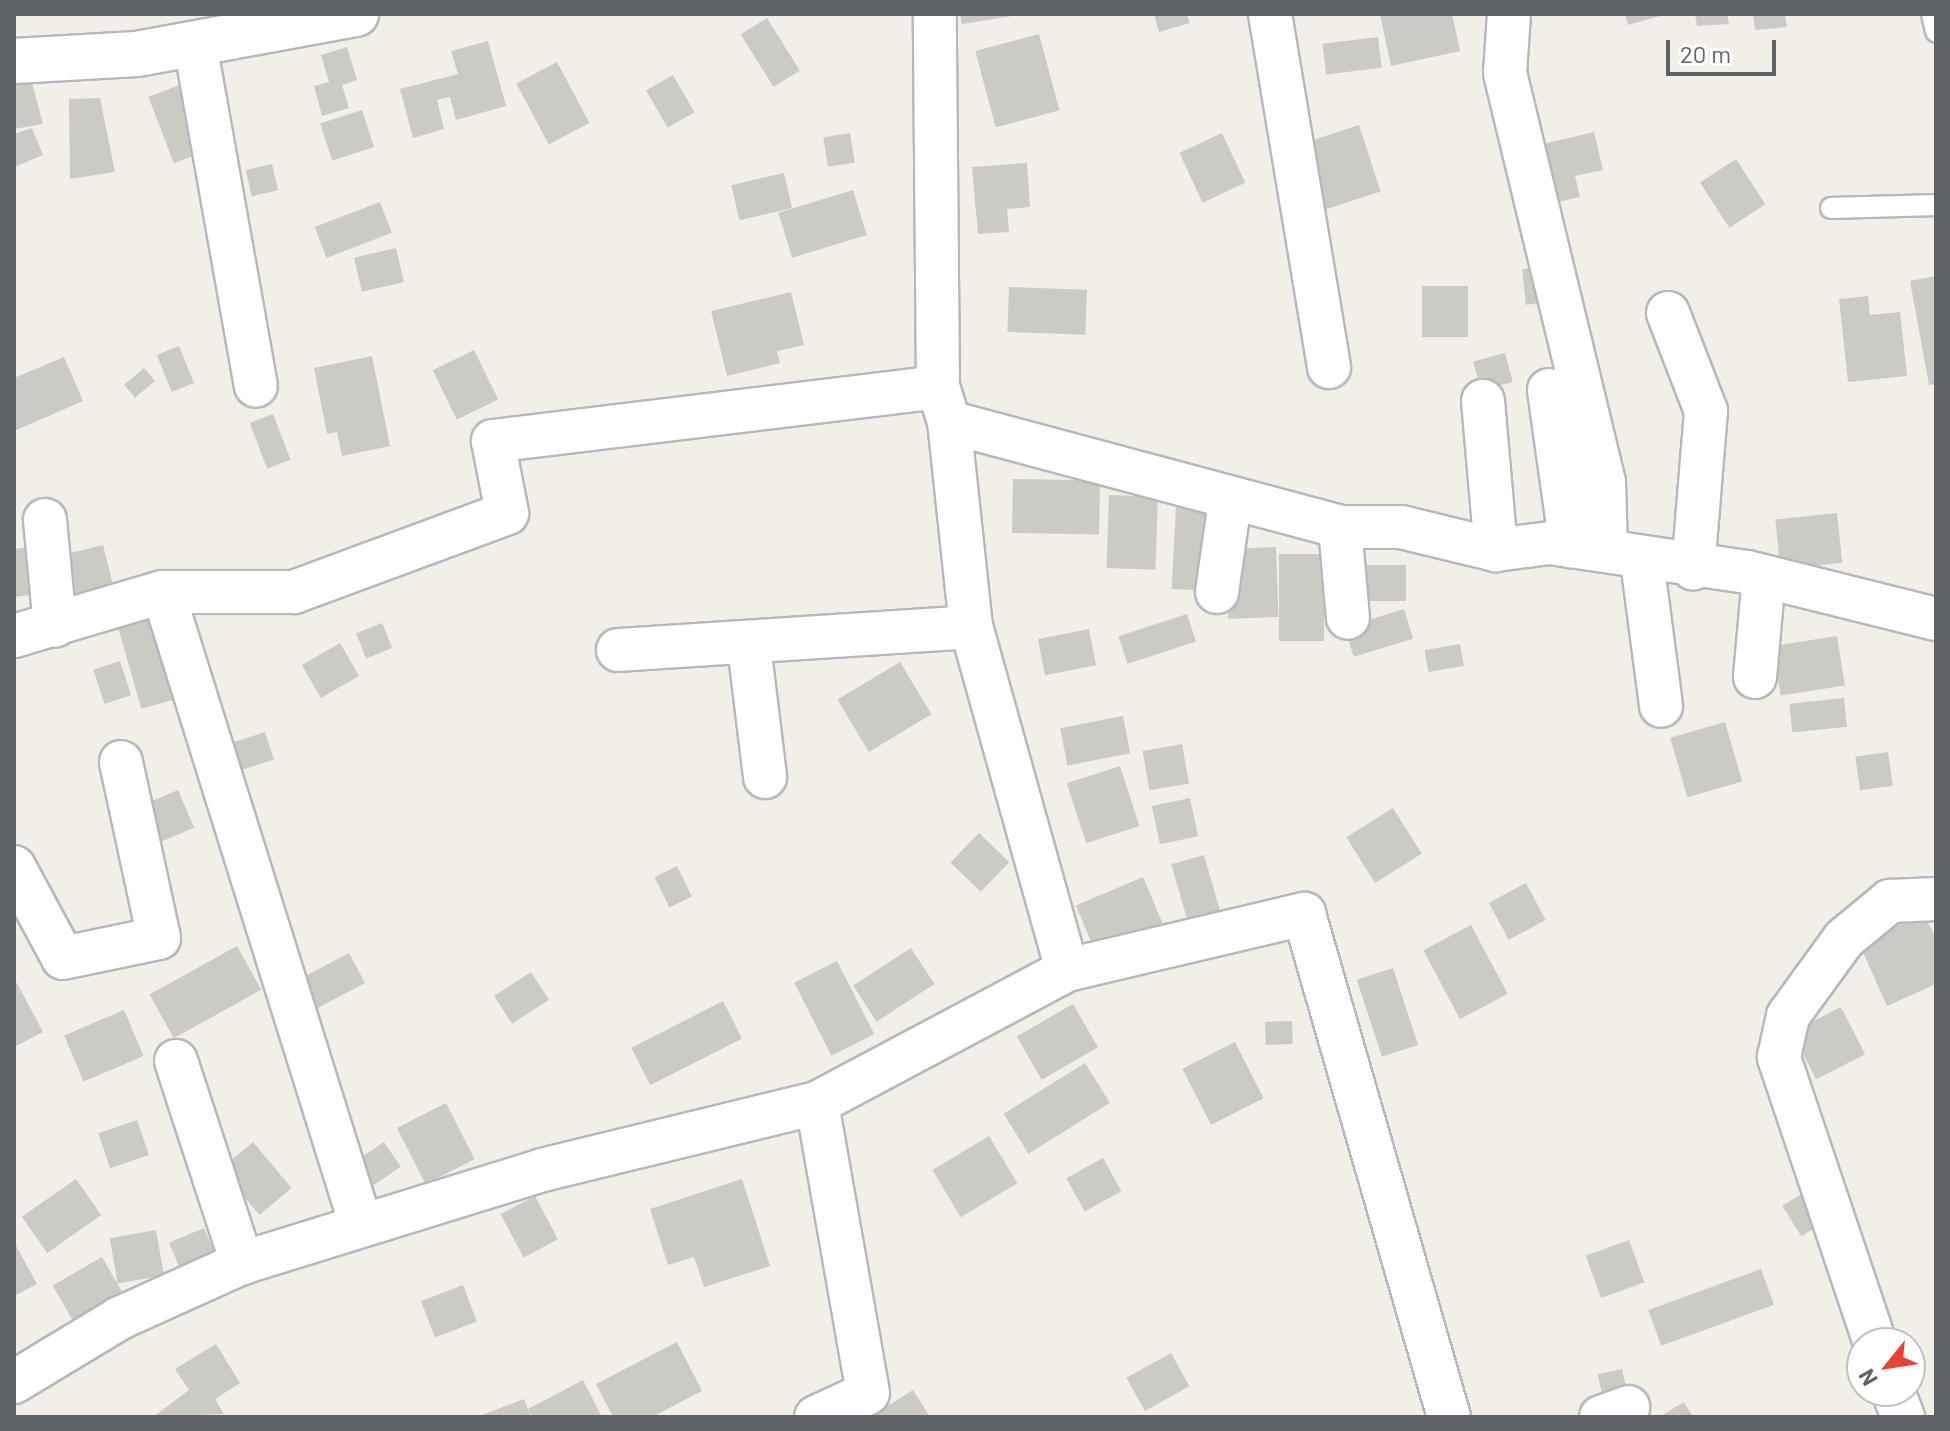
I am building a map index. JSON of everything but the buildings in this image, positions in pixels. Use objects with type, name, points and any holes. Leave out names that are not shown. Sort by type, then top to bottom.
[{"type":"main road","points":[[14,61],[195,44],[290,18],[356,14]]},
{"type":"street","points":[[935,14],[944,404],[971,627],[1067,970]]},
{"type":"street","points":[[1270,14],[1329,367]]},
{"type":"street","points":[[1509,14],[1505,73],[1604,482],[1606,553]]},
{"type":"street","points":[[195,44],[256,386]]},
{"type":"street","points":[[1668,313],[1706,411],[1693,568]]},
{"type":"street","points":[[1549,390],[1661,706]]},
{"type":"street","points":[[1483,401],[1496,550]]},
{"type":"street","points":[[14,636],[163,592],[294,592],[507,513],[493,441],[944,404],[1230,502],[1340,527],[1401,527],[1496,550],[1606,553],[1764,577],[1936,619]]},
{"type":"street","points":[[1217,592],[1230,502]]},
{"type":"street","points":[[45,520],[55,626]]},
{"type":"street","points":[[1340,527],[1348,618]]},
{"type":"street","points":[[1755,677],[1764,577]]},
{"type":"street","points":[[163,592],[361,1225]]},
{"type":"street","points":[[618,650],[749,646],[971,627]]},
{"type":"street","points":[[749,646],[765,777]]},
{"type":"street","points":[[14,867],[63,958],[159,938],[121,762]]},
{"type":"street","points":[[1870,1327],[1779,1057],[1788,1016],[1844,939],[1890,901],[1936,899]]},
{"type":"street","points":[[14,1382],[120,1318],[242,1263],[542,1170],[817,1103],[1067,970],[1304,914],[1449,1417]]},
{"type":"street","points":[[176,1061],[242,1263]]},
{"type":"street","points":[[816,1417],[868,1393],[817,1103]]},
{"type":"lane","points":[[1932,14],[1936,32]]},
{"type":"lane","points":[[1831,208],[1936,205]]}]
